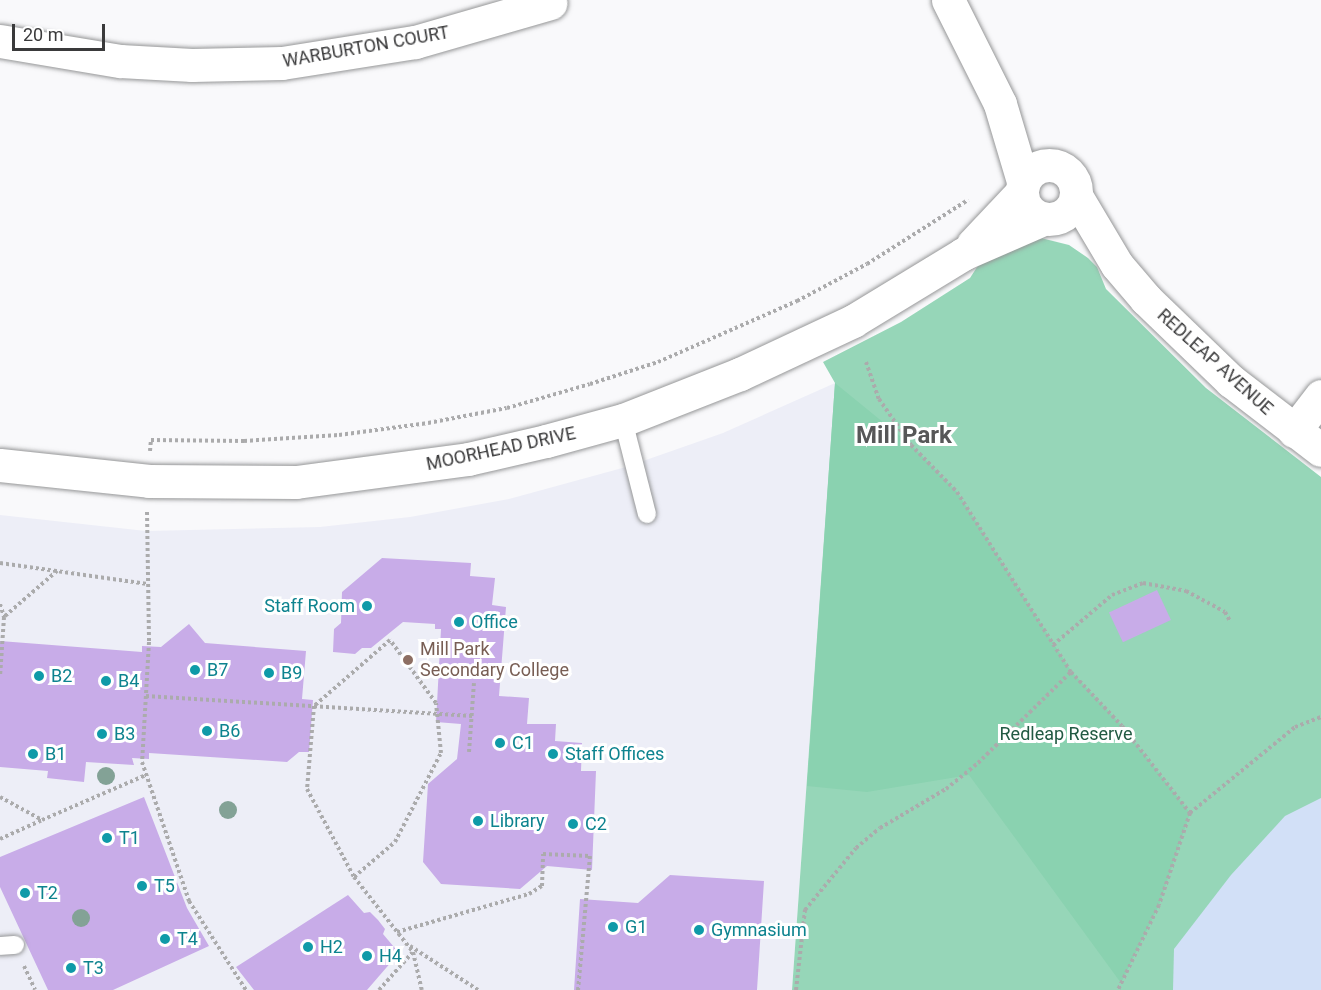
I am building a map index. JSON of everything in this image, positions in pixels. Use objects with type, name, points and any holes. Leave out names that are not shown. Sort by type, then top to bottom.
[{"type":"street","points":[[948,0],[1000,104],[1031,179],[1027,210],[1044,219],[1068,211],[1076,196],[1075,183],[1067,171],[1031,179]]},
{"type":"street","name":"WARBURTON COURT","points":[[0,41],[120,61],[192,65],[282,63],[415,42],[550,3]]},
{"type":"street","name":"MOORHEAD DRIVE","points":[[963,254],[1031,179]]},
{"type":"street","name":"REDLEAP AVENUE","points":[[1076,196],[1117,265]]},
{"type":"street","name":"MOORHEAD DRIVE","points":[[0,465],[149,481],[296,482],[468,459],[623,420],[698,392],[826,334],[963,254],[1044,219]]},
{"type":"street","name":"REDLEAP AVENUE","points":[[1044,219],[1117,265],[1231,381],[1321,450]]},
{"type":"street","points":[[1294,431],[1321,396]]},
{"type":"lane","points":[[623,420],[647,514]]},
{"type":"path","points":[[866,362],[879,399],[911,445],[957,492],[1071,672],[1122,726],[1190,813]]},
{"type":"path","points":[[0,563],[148,584]]},
{"type":"path","points":[[4,617],[57,571]]},
{"type":"path","points":[[1053,645],[1112,595],[1143,583],[1186,591],[1225,612],[1230,621]]},
{"type":"path","points":[[0,604],[4,617],[0,677]]},
{"type":"path","points":[[354,877],[395,842],[441,753],[436,703],[390,640],[314,706],[307,789],[354,877],[412,952],[422,990]]},
{"type":"path","points":[[796,990],[805,910],[856,848],[880,828],[946,789],[978,763],[1071,672]]},
{"type":"path","points":[[469,752],[474,683]]},
{"type":"path","points":[[146,696],[472,716]]},
{"type":"path","points":[[1118,990],[1159,905],[1190,813],[1295,727],[1321,717]]},
{"type":"path","points":[[0,839],[146,775]]},
{"type":"path","points":[[0,797],[42,819]]},
{"type":"path","points":[[397,932],[529,894],[542,886],[543,854],[590,856],[578,990]]},
{"type":"path","points":[[407,944],[478,990]]},
{"type":"path","points":[[378,990],[412,952]]},
{"type":"shaded area","name":"Mill Park Secondary College","points":[[835,383],[792,990],[0,990],[0,515],[146,531],[320,527],[410,517],[509,499],[626,467],[723,433]]},
{"type":"green space","name":"Redleap Reserve","points":[[1041,238],[1069,245],[1088,258],[1097,267],[1106,289],[1206,388],[1321,477],[1321,990],[792,990],[835,383],[823,362],[901,322],[970,278],[979,264],[1020,243]]},
{"type":"green space","points":[[835,383],[911,445],[957,492],[1071,671],[1122,726],[1190,813],[1159,905],[1121,983],[969,775],[867,792],[807,786]]},
{"type":"water","points":[[1321,798],[1321,990],[1173,990],[1174,949],[1231,875],[1285,816]]},
{"type":"building","points":[[382,558],[471,563],[470,576],[495,578],[492,605],[506,607],[499,696],[529,698],[527,724],[556,724],[555,741],[582,743],[581,771],[596,771],[592,870],[547,866],[520,889],[441,884],[423,862],[428,784],[457,759],[461,724],[436,722],[441,629],[435,629],[435,624],[403,622],[371,648],[362,648],[355,654],[333,652],[334,629],[341,623],[342,592]]},
{"type":"building","points":[[1157,590],[1171,620],[1123,642],[1109,612]]},
{"type":"building","points":[[189,624],[205,643],[306,651],[302,699],[313,700],[309,752],[299,752],[287,762],[149,753],[149,759],[132,758],[134,765],[86,762],[84,782],[47,778],[48,771],[0,767],[0,641],[142,652],[142,646],[161,647]]},
{"type":"building","points":[[144,797],[187,908],[209,946],[113,990],[48,990],[0,887],[0,857]]},
{"type":"building","name":"Gymnasium","points":[[670,875],[764,881],[757,990],[574,990],[580,899],[638,903]]},
{"type":"building","points":[[348,895],[364,913],[370,912],[378,920],[385,929],[383,934],[399,953],[367,990],[254,990],[236,967]]},
{"type":"place","name":"Staff Room","points":[[367,606]]},
{"type":"place","name":"Office","points":[[459,622]]},
{"type":"place","name":"Mill Park Secondary College","points":[[408,660]]},
{"type":"place","name":"B7","points":[[195,670]]},
{"type":"place","name":"B9","points":[[269,673]]},
{"type":"place","name":"B2","points":[[39,676]]},
{"type":"place","name":"B4","points":[[106,681]]},
{"type":"place","name":"B6","points":[[207,731]]},
{"type":"place","name":"B3","points":[[102,734]]},
{"type":"place","name":"C1","points":[[500,743]]},
{"type":"place","name":"B1","points":[[33,754]]},
{"type":"place","name":"Staff Offices","points":[[553,754]]},
{"type":"place","name":"Library","points":[[478,821]]},
{"type":"place","name":"C2","points":[[573,824]]},
{"type":"place","name":"T1","points":[[107,838]]},
{"type":"place","name":"T5","points":[[142,886]]},
{"type":"place","name":"T2","points":[[25,893]]},
{"type":"place","name":"G1","points":[[613,927]]},
{"type":"place","name":"Gymnasium","points":[[699,930]]},
{"type":"place","name":"T4","points":[[165,939]]},
{"type":"place","name":"H2","points":[[308,947]]},
{"type":"place","name":"H4","points":[[367,956]]},
{"type":"place","name":"T3","points":[[71,968]]},
{"type":"district","name":"Mill Park","points":[[904,436]]}]
